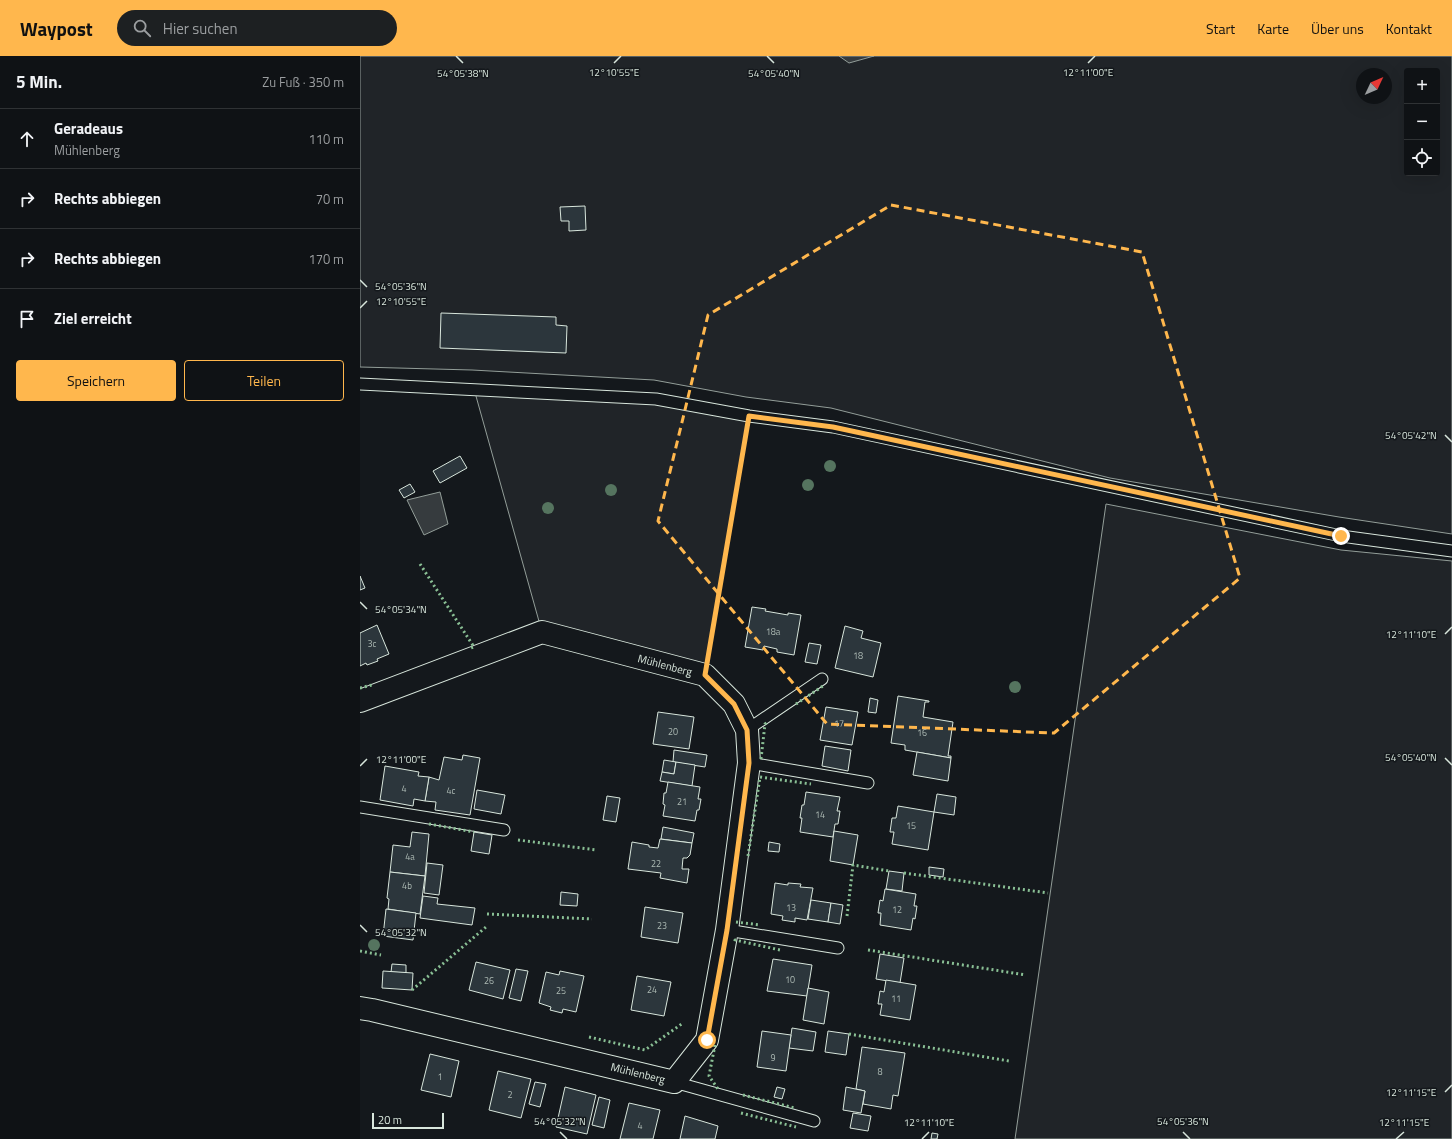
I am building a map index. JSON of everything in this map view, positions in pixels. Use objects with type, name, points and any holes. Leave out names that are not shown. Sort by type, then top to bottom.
[{"type":"street","name":"Mühlenberg","points":[[360,701],[542,632],[705,675],[734,704],[747,730],[749,763],[727,930],[707,1040],[674,1082],[360,1008]]},
{"type":"lane","points":[[360,384],[656,399],[749,416],[833,427],[1341,536],[1452,550]]},
{"type":"lane","points":[[747,730],[822,679]]},
{"type":"lane","points":[[749,763],[868,783]]},
{"type":"lane","points":[[360,807],[504,830]]},
{"type":"lane","points":[[727,930],[838,948]]},
{"type":"lane","points":[[674,1082],[814,1120]]},
{"type":"path","points":[[705,675],[749,416]]},
{"type":"highlighted area","points":[[891,205],[1142,252],[1240,578],[1054,733],[827,724],[658,521],[708,315]]},
{"type":"shaded area","points":[[360,56],[1452,56],[1452,534],[1339,517],[1110,478],[831,408],[746,397],[654,380],[472,370],[360,367]]},
{"type":"shaded area","points":[[839,56],[874,56],[849,63]]},
{"type":"shaded area","points":[[474,389],[656,399],[749,416],[705,675],[542,632]]},
{"type":"shaded area","points":[[440,492],[448,524],[424,535],[407,500]]},
{"type":"shaded area","points":[[1106,504],[1341,550],[1452,561],[1452,1139],[1015,1139]]},
{"type":"building","points":[[585,206],[586,230],[569,231],[569,221],[561,221],[560,207]]},
{"type":"building","points":[[441,313],[556,317],[556,325],[567,326],[566,353],[440,348]]},
{"type":"building","points":[[460,456],[467,468],[440,483],[433,471]]},
{"type":"building","points":[[410,484],[415,492],[404,498],[399,490]]},
{"type":"building","points":[[360,576],[365,588],[360,590]]},
{"type":"building","points":[[752,607],[788,615],[788,613],[801,615],[794,655],[777,652],[777,649],[764,646],[763,650],[745,647]]},
{"type":"building","points":[[377,625],[389,654],[377,659],[378,661],[367,665],[366,663],[360,666],[360,633]]},
{"type":"building","points":[[845,626],[863,631],[861,638],[881,643],[873,677],[835,668]]},
{"type":"building","points":[[809,643],[821,645],[817,664],[805,662]]},
{"type":"building","points":[[898,696],[929,701],[925,702],[923,717],[953,722],[948,756],[951,756],[951,758],[905,750],[905,745],[891,743]]},
{"type":"building","points":[[870,698],[878,700],[876,713],[868,712]]},
{"type":"building","points":[[826,707],[858,712],[852,745],[820,740]]},
{"type":"building","points":[[658,712],[694,717],[689,749],[653,744]]},
{"type":"building","points":[[825,746],[851,750],[848,771],[822,766]]},
{"type":"building","points":[[674,750],[707,755],[705,767],[673,762]]},
{"type":"building","points":[[917,752],[951,758],[948,781],[913,775]]},
{"type":"building","points":[[463,755],[480,758],[470,815],[435,810],[436,802],[425,801],[429,777],[439,780],[444,757],[462,760]]},
{"type":"building","points":[[664,760],[676,762],[674,774],[662,772]]},
{"type":"building","points":[[676,762],[695,765],[692,786],[660,781],[662,772],[674,774]]},
{"type":"building","points":[[385,766],[419,772],[418,776],[429,777],[425,801],[414,799],[413,806],[380,800]]},
{"type":"building","points":[[668,782],[700,787],[698,799],[701,799],[695,821],[663,816],[665,805],[663,804],[664,793],[666,793]]},
{"type":"building","points":[[477,790],[505,795],[501,814],[474,809]]},
{"type":"building","points":[[806,792],[840,797],[837,811],[840,811],[838,824],[835,824],[833,837],[800,832],[802,818],[800,818]]},
{"type":"building","points":[[937,794],[956,797],[954,815],[934,812]]},
{"type":"building","points":[[607,796],[620,798],[616,822],[603,820]]},
{"type":"building","points":[[898,806],[934,812],[928,850],[892,844],[894,832],[890,832],[892,818],[896,818]]},
{"type":"building","points":[[663,827],[694,833],[692,843],[661,839]]},
{"type":"building","points":[[834,831],[858,835],[853,865],[830,861]]},
{"type":"building","points":[[412,832],[429,834],[425,876],[390,872],[393,845],[410,847]]},
{"type":"building","points":[[474,832],[492,835],[489,854],[471,851]]},
{"type":"building","points":[[660,839],[692,843],[690,855],[687,858],[683,858],[682,869],[689,869],[687,883],[660,878],[661,873],[628,869],[632,842],[658,848]]},
{"type":"building","points":[[769,842],[780,844],[779,852],[768,851]]},
{"type":"building","points":[[427,863],[443,865],[439,895],[424,893]]},
{"type":"building","points":[[929,867],[944,869],[943,877],[929,875]]},
{"type":"building","points":[[889,871],[904,873],[902,891],[886,889]]},
{"type":"building","points":[[390,872],[425,876],[420,914],[388,909],[389,899],[387,898]]},
{"type":"building","points":[[775,883],[788,885],[788,883],[801,884],[800,887],[813,888],[807,920],[795,918],[795,922],[782,920],[783,916],[771,914]]},
{"type":"building","points":[[885,889],[916,894],[914,906],[917,906],[915,919],[913,918],[911,930],[880,925],[881,913],[878,913],[880,900],[883,901]]},
{"type":"building","points":[[561,892],[578,894],[577,906],[560,905]]},
{"type":"building","points":[[423,896],[438,898],[437,904],[475,908],[472,925],[420,918]]},
{"type":"building","points":[[811,900],[831,903],[828,922],[808,919]]},
{"type":"building","points":[[831,903],[843,905],[840,924],[828,922]]},
{"type":"building","points":[[645,907],[683,913],[678,943],[641,937]]},
{"type":"building","points":[[386,909],[416,913],[413,940],[383,936]]},
{"type":"building","points":[[880,954],[904,958],[900,983],[876,979]]},
{"type":"building","points":[[773,959],[812,965],[807,996],[767,991]]},
{"type":"building","points":[[476,962],[510,970],[503,999],[469,990]]},
{"type":"building","points":[[392,964],[406,965],[406,973],[391,972]]},
{"type":"building","points":[[516,969],[528,971],[521,1001],[509,998]]},
{"type":"building","points":[[383,971],[413,973],[412,990],[382,988]]},
{"type":"building","points":[[560,971],[584,976],[576,1012],[563,1009],[562,1013],[550,1010],[551,1007],[539,1003],[546,972],[559,975]]},
{"type":"building","points":[[637,976],[671,982],[664,1016],[631,1010]]},
{"type":"building","points":[[886,980],[916,985],[910,1020],[880,1015],[882,1004],[878,1004],[880,991],[884,992]]},
{"type":"building","points":[[808,988],[829,992],[824,1024],[803,1020]]},
{"type":"building","points":[[792,1028],[816,1032],[813,1051],[789,1048]]},
{"type":"building","points":[[762,1031],[791,1035],[786,1071],[757,1067]]},
{"type":"building","points":[[828,1031],[849,1034],[846,1055],[825,1052]]},
{"type":"building","points":[[862,1047],[905,1053],[898,1096],[893,1095],[891,1109],[863,1104],[865,1091],[856,1089]]},
{"type":"building","points":[[430,1054],[459,1061],[451,1097],[421,1090]]},
{"type":"building","points":[[498,1071],[531,1079],[521,1118],[489,1110]]},
{"type":"building","points":[[535,1082],[546,1084],[540,1107],[529,1104]]},
{"type":"building","points":[[565,1087],[596,1095],[587,1134],[556,1127]]},
{"type":"building","points":[[777,1087],[785,1089],[782,1099],[774,1097]]},
{"type":"building","points":[[846,1087],[865,1091],[861,1113],[843,1110]]},
{"type":"building","points":[[599,1097],[610,1100],[604,1128],[592,1125]]},
{"type":"building","points":[[629,1103],[660,1110],[653,1139],[620,1139]]},
{"type":"building","points":[[853,1113],[871,1116],[868,1131],[850,1128]]},
{"type":"building","points":[[685,1116],[718,1126],[715,1139],[680,1139]]},
{"type":"building","points":[[932,1133],[938,1134],[937,1139],[931,1139]]},
{"type":"hedge","points":[[420,564],[474,647],[471,648]]},
{"type":"hedge","points":[[360,688],[372,685]]},
{"type":"hedge","points":[[796,704],[823,686]]},
{"type":"hedge","points":[[761,759],[765,724],[768,722]]},
{"type":"hedge","points":[[748,856],[760,777],[811,784]]},
{"type":"hedge","points":[[429,824],[474,832]]},
{"type":"hedge","points":[[518,840],[597,850]]},
{"type":"hedge","points":[[847,916],[853,865],[889,871]]},
{"type":"hedge","points":[[904,873],[1048,893]]},
{"type":"hedge","points":[[487,914],[592,919]]},
{"type":"hedge","points":[[736,922],[760,925]]},
{"type":"hedge","points":[[412,990],[486,927]]},
{"type":"hedge","points":[[735,941],[780,950]]},
{"type":"hedge","points":[[868,950],[1026,975]]},
{"type":"hedge","points":[[360,951],[381,955]]},
{"type":"hedge","points":[[589,1037],[645,1050],[683,1023]]},
{"type":"hedge","points":[[849,1034],[1009,1061]]},
{"type":"hedge","points":[[715,1045],[709,1076],[718,1089]]},
{"type":"hedge","points":[[743,1095],[795,1108]]},
{"type":"hedge","points":[[741,1113],[796,1127]]},
{"type":"route","points":[[707,1040],[727,930],[749,763],[747,730],[734,704],[705,675],[749,416],[833,427],[1341,536]]}]
